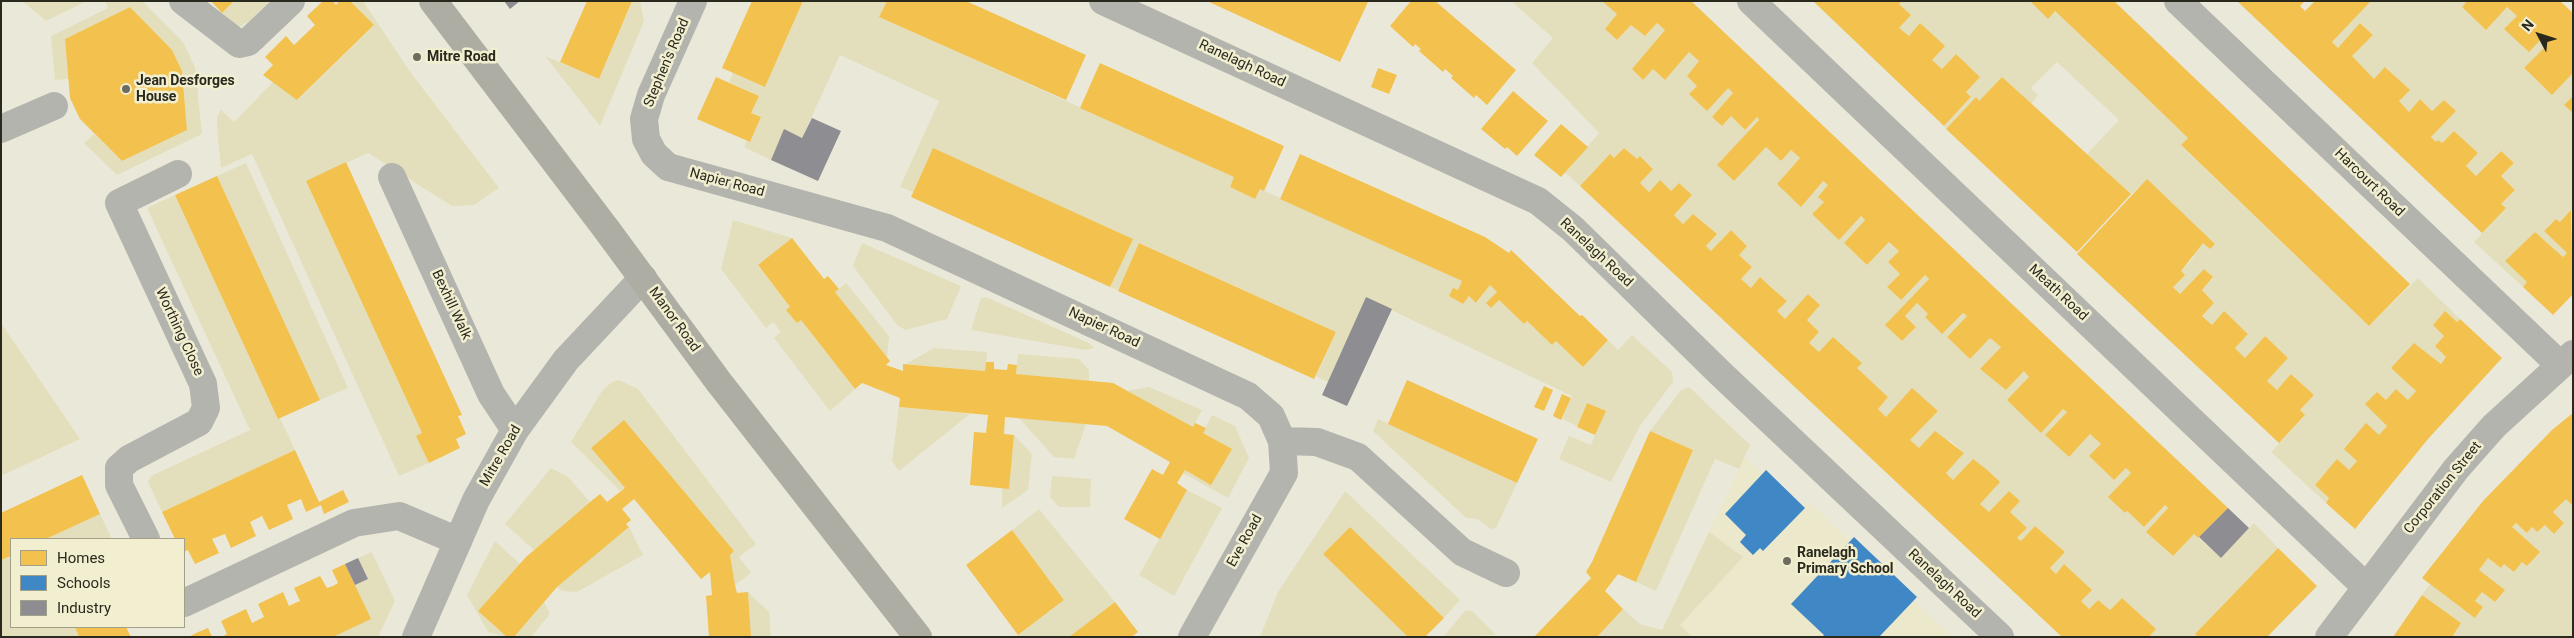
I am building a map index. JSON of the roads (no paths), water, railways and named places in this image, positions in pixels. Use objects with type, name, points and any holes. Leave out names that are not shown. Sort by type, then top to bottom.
[{"type":"main road","name":"Manor Road","points":[[433,1],[643,278],[718,381],[918,637]]},
{"type":"street","points":[[183,1],[239,44],[248,42],[291,1]]},
{"type":"street","name":"Stephen's Road","points":[[654,154],[646,139],[644,120],[651,95],[693,1]]},
{"type":"street","name":"Ranelagh Road","points":[[1103,1],[1538,201],[1573,229],[1721,374],[2000,637]]},
{"type":"street","name":"Meath Road","points":[[1751,1],[2365,586]]},
{"type":"street","name":"Harcourt Road","points":[[2178,1],[2566,359]]},
{"type":"street","points":[[1,128],[54,106]]},
{"type":"street","name":"Napier Road","points":[[654,154],[668,167],[896,232],[1248,396],[1271,416],[1282,441]]},
{"type":"street","name":"Worthing Close","points":[[146,538],[119,485],[119,468],[129,458],[200,422],[206,408],[203,384],[119,203],[178,174]]},
{"type":"street","name":"Bexhill Walk","points":[[392,177],[491,394],[516,430]]},
{"type":"street","name":"Mitre Road","points":[[416,637],[476,500],[516,430],[566,360],[643,278]]},
{"type":"street","name":"Corporation Street","points":[[2329,637],[2365,586],[2456,469],[2494,426],[2566,359]]},
{"type":"street","points":[[1282,441],[1316,442],[1358,457],[1462,552],[1506,573]]},
{"type":"street","name":"Eve Road","points":[[1192,637],[1284,473],[1282,441]]},
{"type":"street","points":[[185,603],[354,523],[399,516],[458,541]]},
{"type":"place","name":"Mitre Road","points":[[417,57]]},
{"type":"place","name":"Jean Desforges House","points":[[126,89]]},
{"type":"place","name":"Ranelagh Primary School","points":[[1787,561]]}]
